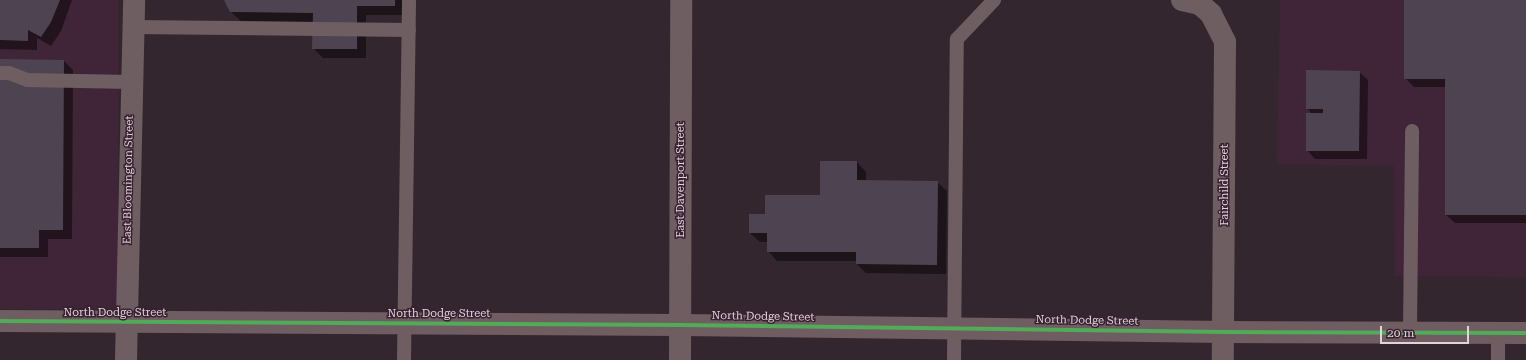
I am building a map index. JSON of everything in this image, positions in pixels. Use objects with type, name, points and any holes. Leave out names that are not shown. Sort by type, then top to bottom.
[{"type":"main road","name":"North Dodge Street","points":[[0,321],[681,325],[1224,332],[1526,332]]},
{"type":"street","name":"East Bloomington Street","points":[[126,360],[134,0]]},
{"type":"street","name":"East Davenport Street","points":[[680,360],[681,0]]},
{"type":"street","name":"Fairchild Street","points":[[1182,0],[1200,4],[1211,14],[1225,42],[1223,360]]},
{"type":"lane","points":[[404,360],[409,0]]},
{"type":"lane","points":[[954,360],[957,39],[994,0]]},
{"type":"lane","points":[[133,27],[409,30]]},
{"type":"lane","points":[[0,73],[9,74],[27,80],[132,82]]},
{"type":"lane","points":[[1410,331],[1412,131]]},
{"type":"lane","points":[[1498,332],[1498,360]]},
{"type":"shaded area","points":[[0,0],[118,0],[118,309],[0,309]]},
{"type":"shaded area","points":[[1280,0],[1526,0],[1526,277],[1395,276],[1394,166],[1277,164]]},
{"type":"building","points":[[0,0],[60,0],[51,22],[41,37],[28,30],[28,41],[0,40]]},
{"type":"building","points":[[224,0],[395,0],[395,6],[357,6],[357,49],[312,49],[313,13],[230,12]]},
{"type":"building","points":[[1404,0],[1526,0],[1526,215],[1445,215],[1445,79],[1404,79]]},
{"type":"building","points":[[0,59],[64,60],[63,230],[39,230],[39,248],[0,248]]},
{"type":"building","points":[[1306,70],[1360,71],[1359,151],[1306,151],[1306,113],[1323,113],[1323,109],[1306,109]]},
{"type":"building","points":[[820,161],[857,161],[857,180],[938,181],[937,265],[856,264],[856,252],[767,252],[767,233],[749,233],[749,214],[765,214],[765,195],[820,195]]},
{"type":"cycle path","points":[[0,321],[681,325],[1224,332],[1526,333]]}]
